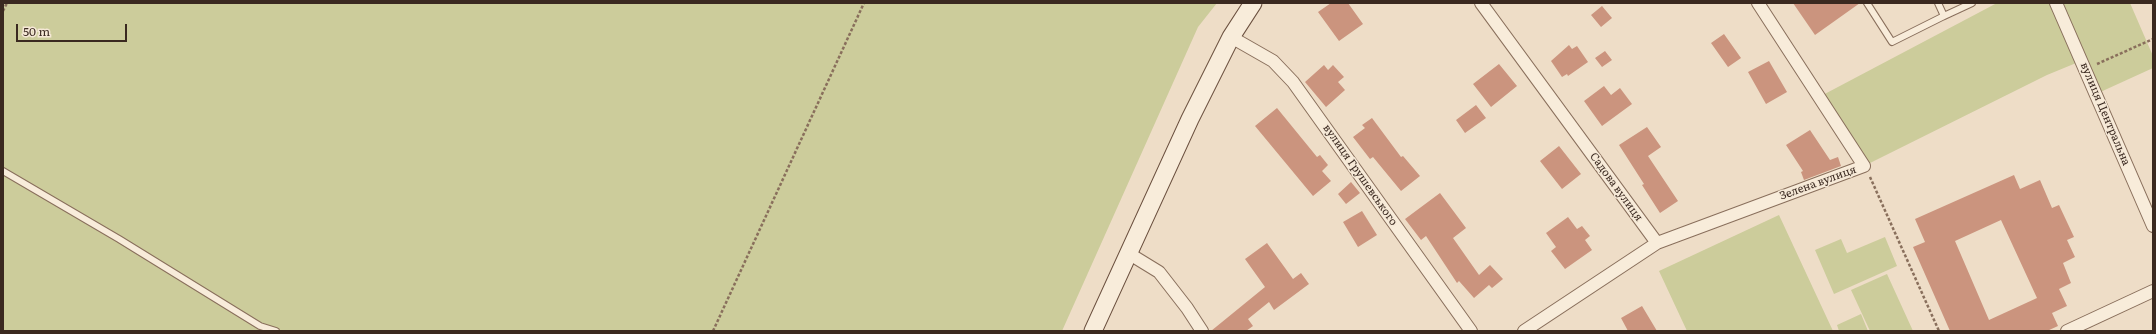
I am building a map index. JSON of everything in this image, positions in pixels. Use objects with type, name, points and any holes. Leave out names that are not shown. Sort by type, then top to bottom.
[{"type":"main road","points":[[1093,331],[1190,119],[1231,37],[1253,3]]},
{"type":"street","name":"Садова вулиця","points":[[1481,3],[1657,243]]},
{"type":"street","name":"Зелена вулиця","points":[[1657,243],[1864,166],[1758,3]]},
{"type":"street","name":"вулиця Центральна","points":[[2056,3],[2153,226]]},
{"type":"street","name":"вулиця Грушевського","points":[[1231,37],[1273,61],[1293,82],[1471,331]]},
{"type":"street","points":[[1524,331],[1657,243]]},
{"type":"street","points":[[1128,253],[1160,272],[1202,331]]},
{"type":"street","points":[[2066,331],[2153,291]]},
{"type":"lane","points":[[1867,3],[1892,42],[1972,3]]},
{"type":"lane","points":[[1938,3],[1944,16]]},
{"type":"lane","points":[[3,171],[119,239],[260,326],[276,331]]},
{"type":"path","points":[[3,11],[7,3]]},
{"type":"path","points":[[713,331],[864,3]]},
{"type":"path","points":[[2086,70],[2153,38]]},
{"type":"path","points":[[1864,166],[1939,331]]},
{"type":"green space","points":[[3,3],[1217,3],[1198,27],[1062,331],[3,331]]},
{"type":"green space","points":[[1997,3],[2130,3],[2153,56],[2153,68],[2096,94],[2081,61],[2047,75],[1864,166],[1819,97]]},
{"type":"green space","points":[[1779,215],[1833,331],[1687,331],[1659,271]]},
{"type":"green space","points":[[1885,237],[1897,266],[1834,294],[1815,250],[1841,239],[1847,253]]},
{"type":"green space","points":[[1887,274],[1913,331],[1870,331],[1851,290]]},
{"type":"green space","points":[[1861,314],[1868,331],[1839,331],[1837,325]]},
{"type":"building","points":[[1331,3],[1348,3],[1363,24],[1339,41],[1318,12]]},
{"type":"building","points":[[1793,3],[1860,3],[1815,35]]},
{"type":"building","points":[[1602,6],[1612,18],[1601,27],[1591,15]]},
{"type":"building","points":[[1724,34],[1741,58],[1728,67],[1711,43]]},
{"type":"building","points":[[1569,45],[1572,49],[1577,46],[1588,62],[1568,76],[1567,74],[1562,77],[1551,61]]},
{"type":"building","points":[[1605,51],[1612,60],[1602,67],[1595,58]]},
{"type":"building","points":[[1769,61],[1787,92],[1766,104],[1748,72]]},
{"type":"building","points":[[1499,64],[1517,86],[1491,107],[1473,84]]},
{"type":"building","points":[[1324,65],[1328,70],[1333,65],[1344,77],[1338,82],[1345,90],[1326,107],[1305,82]]},
{"type":"building","points":[[1604,86],[1611,95],[1620,88],[1632,104],[1602,126],[1584,101]]},
{"type":"building","points":[[1476,105],[1486,118],[1465,133],[1456,120]]},
{"type":"building","points":[[1277,108],[1317,157],[1320,155],[1328,165],[1322,171],[1331,181],[1313,196],[1255,126]]},
{"type":"building","points":[[1372,118],[1401,157],[1403,156],[1420,176],[1401,191],[1373,157],[1370,159],[1353,137],[1365,128],[1362,125]]},
{"type":"building","points":[[1647,127],[1661,147],[1648,156],[1678,201],[1660,213],[1642,185],[1644,184],[1619,145]]},
{"type":"building","points":[[1810,130],[1830,160],[1838,157],[1841,166],[1804,180],[1801,172],[1803,171],[1786,145]]},
{"type":"building","points":[[1559,146],[1581,174],[1562,189],[1540,161]]},
{"type":"building","points":[[2014,175],[2020,189],[2040,180],[2052,208],[2059,205],[2074,237],[2067,240],[2075,257],[2063,263],[2071,283],[2059,289],[2067,306],[2052,313],[2058,326],[2047,331],[1950,331],[1913,247],[1925,242],[1915,219]],"holes":[[[2001,220],[2037,298],[1989,320],[1955,241]]]},
{"type":"building","points":[[1351,182],[1360,193],[1346,204],[1338,194]]},
{"type":"building","points":[[1440,193],[1466,228],[1453,238],[1479,275],[1490,265],[1503,279],[1492,288],[1489,285],[1474,298],[1459,281],[1457,283],[1426,236],[1421,240],[1405,219]]},
{"type":"building","points":[[1362,211],[1377,235],[1358,247],[1343,222]]},
{"type":"building","points":[[1568,217],[1577,229],[1582,226],[1590,236],[1585,240],[1592,250],[1565,269],[1551,251],[1556,247],[1546,233]]},
{"type":"building","points":[[1267,243],[1293,279],[1301,273],[1309,284],[1274,310],[1269,302],[1248,319],[1253,326],[1246,331],[1211,331],[1265,287],[1245,259]]},
{"type":"building","points":[[1642,306],[1657,331],[1628,331],[1621,318]]}]
